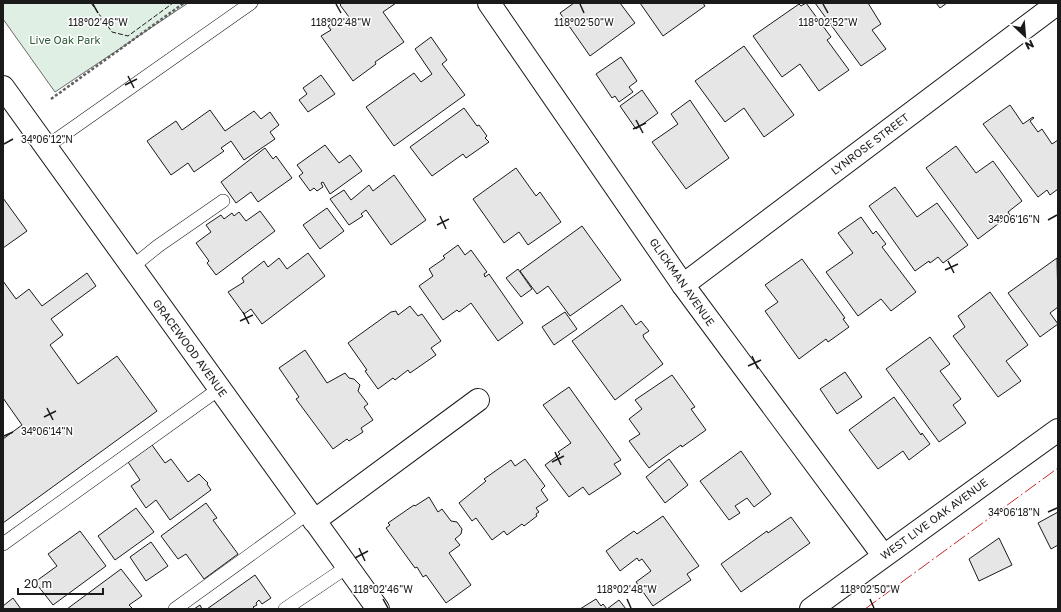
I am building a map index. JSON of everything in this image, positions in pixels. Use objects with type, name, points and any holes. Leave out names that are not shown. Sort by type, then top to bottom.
[{"type":"street","name":"GLICKMAN AVENUE","points":[[489,3],[683,285],[884,555]]},
{"type":"street","name":"LYNROSE STREET","points":[[683,285],[1058,3]]},
{"type":"street","name":"GRACEWOOD AVENUE","points":[[6,98],[46,147],[378,609]]},
{"type":"street","points":[[311,517],[478,400]]},
{"type":"street","name":"WEST LIVE OAK AVENUE","points":[[811,609],[1058,430]]},
{"type":"lane","points":[[46,147],[251,3]]},
{"type":"lane","points":[[132,267],[223,201]]},
{"type":"lane","points":[[3,544],[219,389]]},
{"type":"lane","points":[[175,609],[311,517]]},
{"type":"lane","points":[[285,609],[347,567]]},
{"type":"path","points":[[51,99],[184,3]]},
{"type":"green space","name":"Live Oak Park","points":[[3,3],[188,3],[55,92],[3,19]]},
{"type":"building","points":[[342,3],[396,3],[383,12],[404,42],[375,62],[376,64],[353,81],[321,36],[331,30],[328,26],[336,20],[338,24],[349,17],[340,5]]},
{"type":"building","points":[[574,3],[620,3],[635,23],[590,56],[560,13]]},
{"type":"building","points":[[640,3],[703,3],[705,6],[663,36]]},
{"type":"building","points":[[806,3],[831,37],[827,40],[849,70],[819,91],[800,64],[782,77],[753,36],[799,4],[801,6]]},
{"type":"building","points":[[815,3],[868,3],[881,24],[872,30],[886,49],[861,66]]},
{"type":"building","points":[[936,3],[947,3],[940,8]]},
{"type":"building","points":[[431,37],[447,60],[442,64],[465,95],[394,146],[366,107],[414,73],[421,82],[432,74],[415,49]]},
{"type":"building","points":[[744,46],[794,115],[764,137],[744,108],[725,122],[695,81]]},
{"type":"building","points":[[621,57],[637,81],[629,87],[633,92],[619,102],[615,96],[612,98],[596,74]]},
{"type":"building","points":[[321,75],[335,94],[308,112],[299,100],[307,94],[303,88]]},
{"type":"building","points":[[642,90],[658,113],[636,129],[620,106]]},
{"type":"building","points":[[690,100],[729,158],[686,189],[652,142],[678,124],[671,114]]},
{"type":"building","points":[[1010,105],[1023,124],[1033,117],[1034,118],[1030,121],[1038,132],[1042,129],[1052,144],[1058,140],[1058,189],[1050,195],[1047,190],[1038,197],[983,124]]},
{"type":"building","points":[[464,108],[477,126],[479,125],[487,136],[485,138],[489,142],[466,158],[463,154],[432,176],[410,147]]},
{"type":"building","points":[[210,110],[225,131],[254,111],[261,119],[270,112],[279,125],[270,132],[275,139],[244,160],[231,141],[221,148],[224,151],[194,172],[188,163],[171,175],[147,141],[176,121],[182,130]]},
{"type":"building","points":[[325,145],[339,163],[350,155],[362,171],[330,194],[323,182],[321,183],[323,187],[317,191],[314,188],[310,191],[299,176],[303,173],[297,165]]},
{"type":"building","points":[[956,146],[976,173],[993,161],[1022,201],[1008,212],[1010,215],[978,239],[926,168]]},
{"type":"building","points":[[265,148],[273,159],[276,156],[292,178],[258,202],[251,192],[236,203],[221,182]]},
{"type":"building","points":[[516,168],[536,196],[540,192],[561,222],[528,245],[519,232],[504,243],[473,199]]},
{"type":"building","points":[[394,175],[426,220],[391,245],[366,210],[361,214],[363,216],[349,225],[330,199],[344,190],[351,200],[369,185],[373,191]]},
{"type":"building","points":[[895,187],[917,217],[937,203],[968,245],[943,263],[938,257],[930,263],[929,261],[915,271],[869,206]]},
{"type":"building","points":[[3,198],[27,231],[3,248]]},
{"type":"building","points":[[327,208],[344,231],[320,249],[303,225]]},
{"type":"building","points":[[260,211],[275,231],[216,275],[207,263],[209,261],[196,243],[211,232],[206,225],[221,215],[224,219],[232,213],[234,216],[239,212],[246,221]]},
{"type":"building","points":[[861,217],[873,234],[876,231],[886,244],[882,247],[916,292],[891,311],[881,299],[858,316],[826,272],[853,253],[838,233]]},
{"type":"building","points":[[582,226],[621,280],[570,316],[548,286],[537,294],[520,271]]},
{"type":"building","points":[[458,245],[465,255],[471,250],[487,272],[484,274],[485,277],[489,274],[523,323],[498,341],[471,303],[459,312],[457,310],[443,320],[419,286],[433,276],[429,269],[445,258],[443,256]]},
{"type":"building","points":[[308,253],[325,276],[262,324],[251,309],[244,314],[228,292],[244,282],[242,278],[264,261],[268,267],[279,258],[287,269]]},
{"type":"building","points":[[1057,258],[1058,307],[1050,313],[1058,324],[1040,337],[1008,293]]},
{"type":"building","points":[[802,259],[845,318],[843,319],[849,327],[828,342],[826,339],[799,359],[765,311],[778,302],[765,285]]},
{"type":"building","points":[[518,269],[532,289],[521,297],[506,278]]},
{"type":"building","points":[[87,273],[96,286],[51,319],[63,335],[50,345],[78,384],[117,356],[157,411],[3,523],[3,439],[22,425],[3,398],[3,281],[16,299],[29,289],[42,306]]},
{"type":"building","points":[[990,292],[1028,345],[1006,361],[1021,381],[998,397],[953,336],[965,327],[958,316]]},
{"type":"building","points":[[622,305],[636,325],[641,321],[649,331],[643,335],[644,338],[663,364],[615,400],[572,341]]},
{"type":"building","points":[[410,306],[418,316],[422,314],[441,341],[431,348],[436,355],[410,373],[408,370],[395,380],[393,378],[378,389],[348,343],[391,312],[396,311],[398,315]]},
{"type":"building","points":[[565,312],[577,329],[554,345],[542,327]]},
{"type":"building","points":[[930,337],[950,364],[940,371],[961,399],[953,405],[966,423],[939,442],[886,369]]},
{"type":"building","points":[[305,350],[327,383],[345,373],[349,378],[354,379],[360,385],[358,391],[368,404],[364,407],[373,420],[361,428],[363,432],[349,441],[347,439],[333,449],[296,399],[299,397],[279,368]]},
{"type":"building","points":[[845,372],[862,397],[837,414],[820,389]]},
{"type":"building","points":[[672,375],[695,407],[691,409],[706,430],[682,447],[681,445],[649,468],[629,441],[640,434],[629,419],[642,409],[635,400]]},
{"type":"building","points":[[569,387],[621,460],[614,464],[621,474],[589,495],[583,487],[569,497],[545,465],[560,454],[558,452],[571,443],[543,405]]},
{"type":"building","points":[[894,397],[921,435],[922,433],[930,444],[909,460],[903,451],[878,469],[849,430]]},
{"type":"building","points":[[152,445],[165,463],[171,459],[188,482],[199,474],[208,483],[207,484],[211,490],[170,520],[156,500],[146,508],[131,486],[140,480],[128,462]]},
{"type":"building","points":[[741,451],[771,494],[754,507],[747,498],[735,506],[740,513],[729,520],[700,481]]},
{"type":"building","points":[[525,459],[545,486],[541,490],[548,500],[536,508],[539,512],[536,514],[537,516],[524,526],[522,524],[507,535],[504,531],[492,540],[476,518],[472,521],[459,503],[486,481],[484,479],[511,460],[515,466]]},
{"type":"building","points":[[669,459],[688,485],[665,503],[646,477]]},
{"type":"building","points":[[429,497],[438,512],[442,509],[451,521],[457,522],[462,529],[461,534],[455,539],[460,545],[449,553],[471,585],[446,603],[426,575],[423,577],[417,567],[415,568],[386,528],[390,525],[388,523],[414,505],[415,506]]},
{"type":"building","points":[[206,503],[217,518],[213,520],[238,554],[204,579],[186,554],[178,559],[161,536]]},
{"type":"building","points":[[136,508],[154,532],[115,560],[98,536]]},
{"type":"building","points":[[1058,512],[1058,545],[1051,549],[1038,523]]},
{"type":"building","points":[[663,516],[699,566],[687,574],[691,580],[653,606],[636,582],[651,571],[642,559],[639,561],[637,558],[620,571],[606,551],[634,531],[637,534]]},
{"type":"building","points":[[791,517],[810,543],[741,592],[721,564],[767,531],[768,533]]},
{"type":"building","points":[[80,531],[106,566],[53,605],[35,582],[57,566],[48,554]]},
{"type":"building","points":[[999,538],[1012,565],[979,581],[969,559]]},
{"type":"building","points":[[151,542],[168,566],[146,581],[130,557]]},
{"type":"building","points":[[121,569],[142,596],[129,605],[133,609],[67,609]]},
{"type":"building","points":[[255,575],[271,598],[262,604],[259,600],[256,603],[257,605],[253,607],[255,609],[207,609]]},
{"type":"building","points":[[13,598],[21,609],[3,609],[3,606]]},
{"type":"building","points":[[596,599],[601,606],[603,604],[607,609],[580,609]]},
{"type":"building","points":[[619,600],[626,609],[607,609]]},
{"type":"building","points":[[200,605],[202,609],[194,609]]},
{"type":"fence","points":[[91,3],[112,32],[128,36],[173,3]]},
{"type":"power","points":[[865,609],[1058,468]]}]
